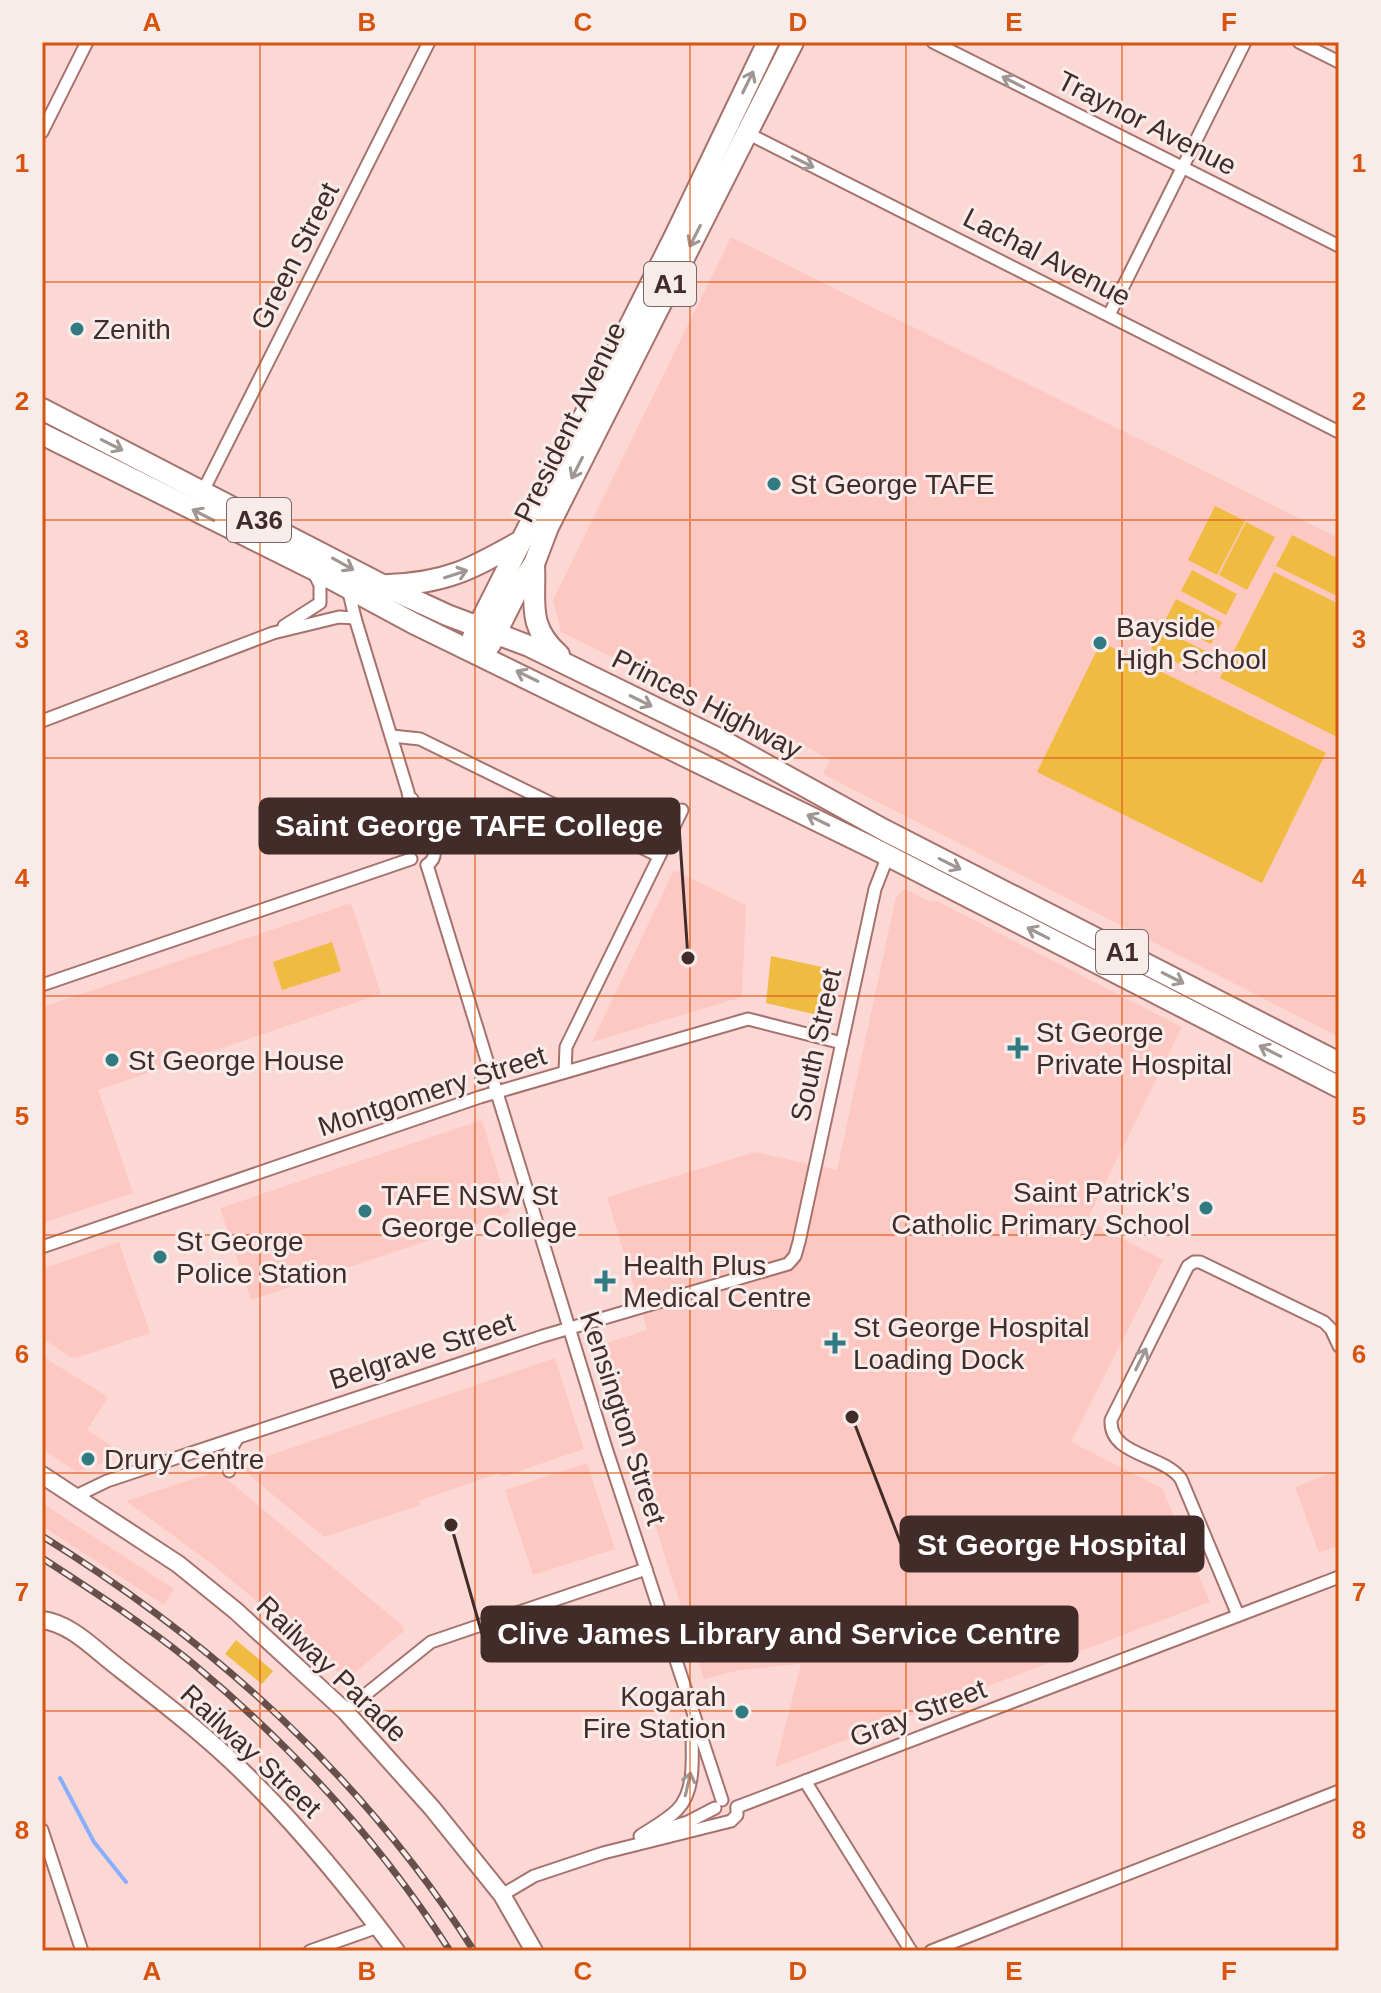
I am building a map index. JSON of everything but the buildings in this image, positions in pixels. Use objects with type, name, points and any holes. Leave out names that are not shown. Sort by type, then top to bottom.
[{"type":"highway","name":"President Avenue","points":[[476,652],[521,541],[675,236],[768,42]]},
{"type":"highway","name":"President Avenue","points":[[675,236],[793,42]]},
{"type":"highway","name":"President Avenue","points":[[487,630],[534,564],[548,527],[740,130]]},
{"type":"highway","name":"Princes Highway","points":[[42,409],[384,586],[571,666],[752,756],[892,846],[1339,1087]]},
{"type":"highway","name":"Princes Highway","points":[[42,434],[313,569],[413,623],[892,846],[1339,1063]]},
{"type":"highway","points":[[384,586],[425,584],[466,572],[521,541]]},
{"type":"highway","name":"A1","points":[[534,564],[533,609],[539,631],[546,643],[571,666]]},
{"type":"main road","name":"Railway Parade","points":[[42,1475],[178,1564],[236,1611],[345,1711],[432,1808],[502,1895],[534,1951]]},
{"type":"main road","name":"Railway Street","points":[[42,1620],[58,1624],[76,1636],[176,1713],[243,1772],[314,1847],[396,1951]]},
{"type":"street","points":[[42,132],[87,42]]},
{"type":"street","name":"Green Street","points":[[203,491],[429,42]]},
{"type":"street","name":"Traynor Avenue","points":[[933,42],[1339,246]]},
{"type":"street","points":[[1109,315],[1245,42]]},
{"type":"street","points":[[1299,42],[1339,62]]},
{"type":"street","name":"Lachal Avenue","points":[[740,130],[1339,432]]},
{"type":"street","points":[[273,633],[320,603],[320,585],[313,569]]},
{"type":"street","points":[[348,587],[421,841]]},
{"type":"street","points":[[42,721],[273,633],[339,617],[355,618]]},
{"type":"street","points":[[392,736],[420,739],[659,856]]},
{"type":"street","points":[[565,1072],[566,1047],[682,810]]},
{"type":"street","points":[[421,841],[433,846],[435,852],[427,865],[418,865],[411,859],[410,851],[421,841]]},
{"type":"street","name":"South Street","points":[[788,1264],[795,1256],[799,1242],[875,889],[892,846]]},
{"type":"street","points":[[42,985],[411,859]]},
{"type":"street","name":"Kensington Street","points":[[427,865],[719,1804]]},
{"type":"street","name":"Montgomery Street","points":[[42,1247],[498,1092],[748,1019],[842,1043]]},
{"type":"street","points":[[1238,1615],[1181,1479],[1167,1464],[1115,1440],[1111,1420],[1188,1266],[1194,1262],[1200,1262],[1324,1322],[1339,1346]]},
{"type":"street","name":"Belgrave Street","points":[[76,1496],[107,1481],[538,1338],[788,1264]]},
{"type":"street","points":[[229,1471],[228,1454],[234,1442],[241,1437]]},
{"type":"street","points":[[345,1711],[431,1642],[646,1569]]},
{"type":"street","name":"Gray Street","points":[[737,1807],[1339,1577]]},
{"type":"street","points":[[640,1836],[675,1811],[686,1796],[691,1770],[692,1711]]},
{"type":"street","points":[[805,1781],[911,1951]]},
{"type":"street","points":[[931,1951],[1339,1791]]},
{"type":"street","points":[[502,1895],[534,1876],[603,1853],[730,1822],[737,1816],[737,1807],[732,1801],[719,1804],[688,1822],[640,1836],[603,1853]]},
{"type":"street","points":[[719,1804],[719,1819],[730,1822]]},
{"type":"street","points":[[42,1830],[82,1951]]},
{"type":"street","points":[[310,1951],[378,1927]]},
{"type":"shaded area","name":"Bayside High School","points":[[731,237],[1339,538],[1339,1037],[823,774],[830,760],[809,748],[735,711],[731,716],[561,632],[553,600]]},
{"type":"shaded area","points":[[1215,506],[1245,521],[1217,575],[1188,560]]},
{"type":"shaded area","points":[[1246,522],[1275,537],[1247,590],[1219,575]]},
{"type":"shaded area","points":[[1292,535],[1339,559],[1339,597],[1276,566]]},
{"type":"shaded area","points":[[1192,570],[1237,594],[1226,615],[1181,591]]},
{"type":"shaded area","points":[[1274,572],[1339,604],[1339,738],[1220,678]]},
{"type":"shaded area","points":[[1176,599],[1222,622],[1211,644],[1165,621]]},
{"type":"shaded area","points":[[1162,629],[1207,652],[1196,673],[1151,649]]},
{"type":"shaded area","points":[[1101,642],[1326,753],[1262,883],[1037,772]]},
{"type":"shaded area","points":[[674,870],[746,905],[742,997],[592,1042]]},
{"type":"shaded area","points":[[905,889],[931,902],[937,901],[1182,1027],[1087,1220],[1163,1260],[1071,1442],[1162,1488],[1210,1602],[775,1767],[801,1664],[740,1670],[704,1679],[599,1349],[600,1345],[647,1330],[607,1197],[755,1152],[837,1170],[896,897]]},
{"type":"shaded area","name":"St George House","points":[[351,903],[381,994],[98,1090],[133,1193],[42,1223],[42,1007]]},
{"type":"shaded area","points":[[332,942],[341,971],[282,990],[273,962]]},
{"type":"shaded area","points":[[771,956],[836,970],[826,1017],[766,1003]]},
{"type":"shaded area","name":"TAFE NSW St George College","points":[[482,1120],[510,1213],[251,1300],[220,1208]]},
{"type":"shaded area","points":[[119,1242],[150,1333],[76,1358],[70,1357],[42,1338],[42,1269]]},
{"type":"shaded area","points":[[42,1356],[108,1397],[87,1430],[112,1446],[106,1454],[113,1459],[77,1472],[42,1449]]},
{"type":"shaded area","points":[[555,1358],[584,1449],[502,1477],[499,1473],[419,1501],[420,1505],[324,1537],[238,1466]]},
{"type":"shaded area","points":[[587,1463],[615,1549],[533,1575],[505,1490]]},
{"type":"shaded area","points":[[1339,1470],[1339,1545],[1319,1553],[1295,1487]]},
{"type":"shaded area","points":[[217,1471],[403,1626],[404,1631],[346,1680],[305,1641],[213,1565],[126,1501]]},
{"type":"shaded area","points":[[42,1503],[174,1589],[164,1605],[42,1526]]},
{"type":"shaded area","points":[[236,1640],[273,1671],[262,1684],[225,1654]]},
{"type":"waterway","points":[[60,1778],[94,1842],[126,1882]]},
{"type":"railway","points":[[42,1536],[167,1622],[282,1719],[384,1828],[431,1888],[474,1951]]},
{"type":"railway","points":[[42,1558],[173,1648],[264,1727],[364,1834],[450,1951]]},
{"type":"place","name":"Zenith","points":[[77,329]]},
{"type":"place","name":"St George TAFE","points":[[774,484]]},
{"type":"place","name":"Bayside High School","points":[[1100,643]]},
{"type":"place","name":"Saint George TAFE College","points":[[688,958]]},
{"type":"place","name":"St George Private Hospital","points":[[1018,1048]]},
{"type":"place","name":"St George House","points":[[112,1060]]},
{"type":"place","name":"Saint Patrick’s Catholic Primary School","points":[[1206,1208]]},
{"type":"place","name":"TAFE NSW St George College","points":[[365,1211]]},
{"type":"place","name":"St George Police Station","points":[[160,1257]]},
{"type":"place","name":"Health Plus Medical Centre","points":[[605,1281]]},
{"type":"place","name":"St George Hospital Loading Dock","points":[[835,1343]]},
{"type":"place","name":"St George Hospital","points":[[852,1417]]},
{"type":"place","name":"Drury Centre","points":[[88,1459]]},
{"type":"place","name":"Clive James Library and Service Centre","points":[[451,1525]]},
{"type":"place","name":"Kogarah Fire Station","points":[[742,1712]]}]
